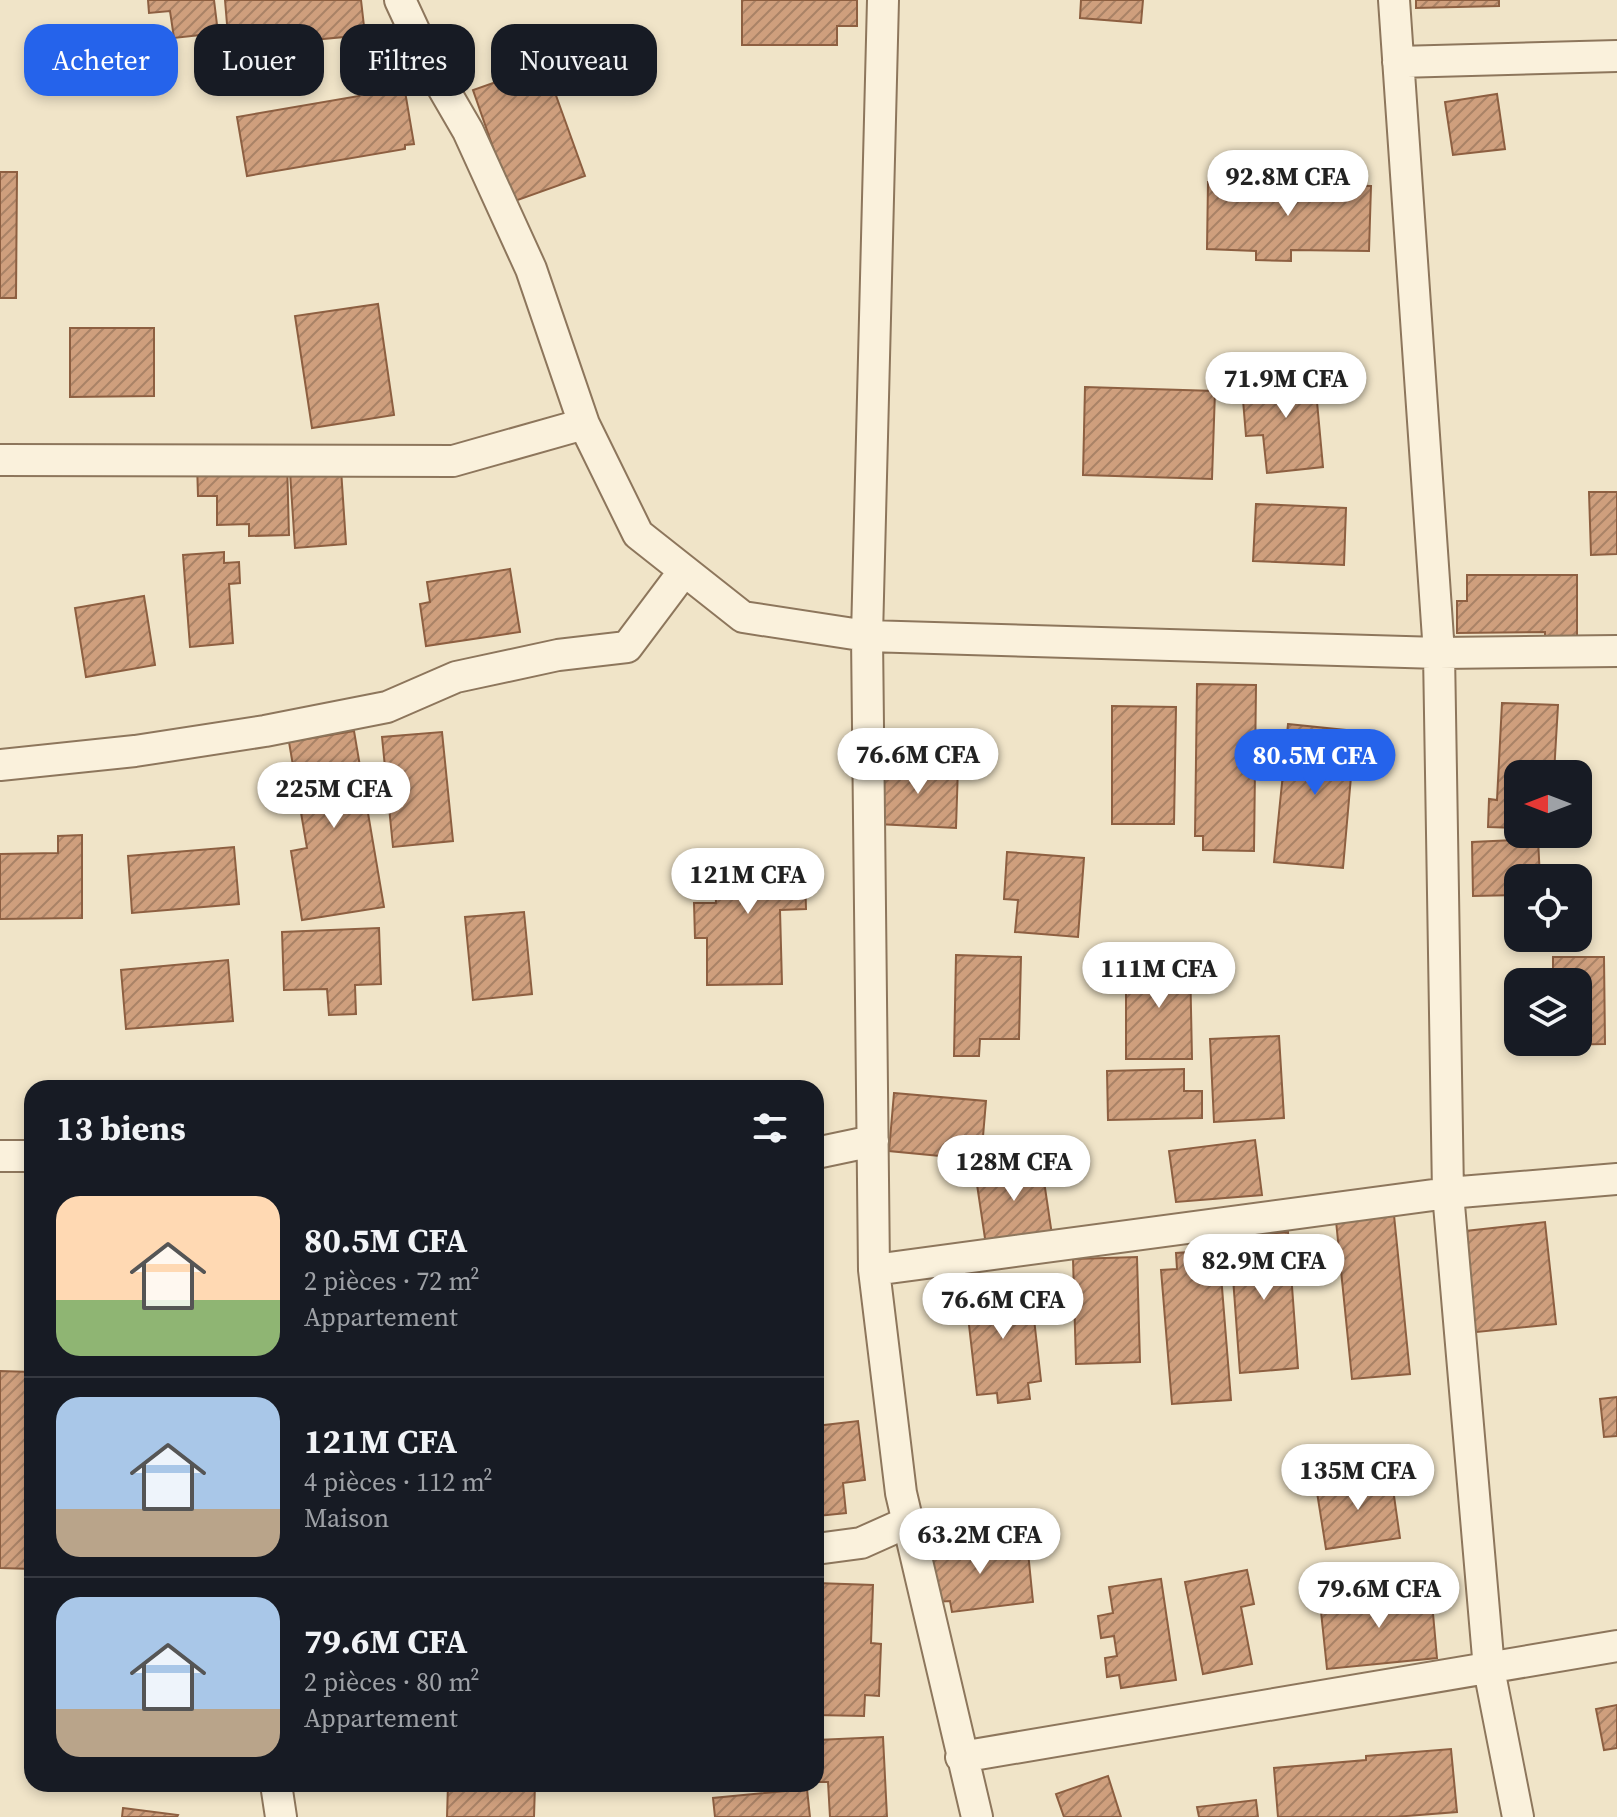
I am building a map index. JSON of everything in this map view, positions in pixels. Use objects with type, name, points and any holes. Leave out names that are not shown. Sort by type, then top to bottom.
[{"type":"street","points":[[400,0],[432,69],[468,131],[531,269],[584,424],[638,534],[743,617],[867,636],[1439,653],[1617,651]]},
{"type":"street","points":[[883,0],[867,636],[874,1270],[901,1493],[977,1817]]},
{"type":"street","points":[[1394,0],[1439,653],[1448,1193],[1489,1669],[1518,1817]]},
{"type":"street","points":[[1398,62],[1617,56]]},
{"type":"street","points":[[0,460],[453,461],[584,424]]},
{"type":"street","points":[[0,765],[135,751],[265,731],[387,707],[456,677],[558,655],[627,647],[684,571]]},
{"type":"street","points":[[824,1151],[873,1141]]},
{"type":"street","points":[[0,1156],[24,1156]]},
{"type":"street","points":[[874,1270],[1448,1193],[1617,1179]]},
{"type":"street","points":[[824,1548],[861,1543],[908,1522]]},
{"type":"street","points":[[961,1757],[1617,1646]]},
{"type":"street","points":[[277,1792],[281,1817]]},
{"type":"building","points":[[148,0],[214,0],[217,24],[194,24],[194,36],[178,38],[178,24],[172,24],[170,11],[149,13]]},
{"type":"building","points":[[225,0],[361,0],[364,24],[340,24],[340,37],[324,39],[324,24],[227,24]]},
{"type":"building","points":[[742,0],[857,0],[857,26],[837,26],[837,45],[742,45]]},
{"type":"building","points":[[1081,0],[1143,0],[1141,23],[1080,18]]},
{"type":"building","points":[[1416,0],[1499,0],[1499,6],[1416,8]]},
{"type":"building","points":[[491,84],[491,96],[556,96],[585,176],[512,202],[475,89]]},
{"type":"building","points":[[1497,94],[1505,149],[1453,155],[1445,102]]},
{"type":"building","points":[[359,96],[406,96],[414,144],[405,145],[405,149],[247,176],[237,117]]},
{"type":"building","points":[[0,172],[17,172],[16,298],[0,298]]},
{"type":"building","points":[[1208,182],[1371,186],[1369,251],[1291,250],[1291,261],[1256,260],[1256,251],[1207,249]]},
{"type":"building","points":[[378,304],[394,415],[312,428],[295,316]]},
{"type":"building","points":[[70,328],[154,328],[154,396],[70,397]]},
{"type":"building","points":[[1314,369],[1323,467],[1267,473],[1263,435],[1246,436],[1243,400],[1258,399],[1256,375]]},
{"type":"building","points":[[1085,387],[1215,391],[1212,479],[1083,475]]},
{"type":"building","points":[[287,461],[289,535],[249,536],[249,524],[217,525],[217,496],[198,496],[197,463]]},
{"type":"building","points":[[341,469],[346,544],[295,548],[290,472]]},
{"type":"building","points":[[1589,492],[1617,492],[1617,554],[1591,555]]},
{"type":"building","points":[[1256,504],[1346,508],[1344,565],[1253,561]]},
{"type":"building","points":[[224,552],[224,563],[239,562],[240,583],[229,584],[233,643],[190,647],[183,555]]},
{"type":"building","points":[[510,569],[520,632],[426,646],[420,604],[430,602],[427,582]]},
{"type":"building","points":[[1467,575],[1577,575],[1577,645],[1545,645],[1545,632],[1457,633],[1457,601],[1467,601]]},
{"type":"building","points":[[144,596],[155,665],[86,677],[75,608]]},
{"type":"building","points":[[1197,684],[1256,685],[1254,851],[1203,850],[1203,836],[1195,836]]},
{"type":"building","points":[[1502,703],[1558,705],[1555,760],[1504,760],[1504,828],[1488,827],[1489,799],[1497,800]]},
{"type":"building","points":[[1112,706],[1176,707],[1174,824],[1112,824]]},
{"type":"building","points":[[1288,724],[1355,731],[1343,868],[1274,862]]},
{"type":"building","points":[[354,731],[384,907],[302,920],[291,851],[307,848],[289,742]]},
{"type":"building","points":[[442,732],[453,841],[393,847],[382,737]]},
{"type":"building","points":[[879,764],[958,767],[956,828],[877,824]]},
{"type":"building","points":[[82,835],[82,918],[0,919],[0,854],[58,853],[58,836]]},
{"type":"building","points":[[1504,841],[1504,848],[1538,848],[1539,864],[1504,864],[1504,895],[1473,896],[1472,842]]},
{"type":"building","points":[[234,847],[239,904],[132,913],[128,856]]},
{"type":"building","points":[[786,850],[787,874],[805,873],[806,909],[780,910],[782,984],[707,985],[707,938],[695,938],[694,903],[716,903],[714,851]]},
{"type":"building","points":[[1007,852],[1084,858],[1078,937],[1015,932],[1018,900],[1004,899]]},
{"type":"building","points":[[524,912],[532,994],[473,1000],[465,917]]},
{"type":"building","points":[[379,928],[381,984],[355,985],[356,1014],[329,1015],[327,989],[284,990],[282,932]]},
{"type":"building","points":[[956,955],[1021,957],[1019,1039],[980,1039],[979,1056],[954,1056]]},
{"type":"building","points":[[1553,957],[1604,957],[1605,1044],[1592,1044],[1592,968],[1553,968]]},
{"type":"building","points":[[228,960],[233,1021],[126,1029],[121,970]]},
{"type":"building","points":[[1126,960],[1190,960],[1192,1059],[1126,1059]]},
{"type":"building","points":[[1279,1036],[1284,1118],[1214,1122],[1210,1039]]},
{"type":"building","points":[[1184,1069],[1184,1091],[1202,1091],[1202,1118],[1108,1120],[1107,1071]]},
{"type":"building","points":[[894,1093],[986,1101],[981,1160],[889,1151]]},
{"type":"building","points":[[1255,1140],[1262,1195],[1176,1202],[1169,1151]]},
{"type":"building","points":[[1041,1161],[1052,1235],[986,1245],[975,1171]]},
{"type":"building","points":[[1394,1215],[1410,1374],[1352,1379],[1336,1221]]},
{"type":"building","points":[[1545,1222],[1556,1324],[1467,1333],[1457,1232]]},
{"type":"building","points":[[1288,1232],[1298,1368],[1240,1373],[1230,1237]]},
{"type":"building","points":[[1219,1250],[1231,1400],[1172,1404],[1161,1270],[1177,1269],[1176,1253]]},
{"type":"building","points":[[1137,1257],[1140,1362],[1076,1364],[1073,1259]]},
{"type":"building","points":[[1030,1283],[1041,1381],[1028,1383],[1030,1399],[998,1403],[997,1393],[977,1395],[965,1290]]},
{"type":"building","points":[[0,1371],[24,1372],[24,1569],[0,1568]]},
{"type":"building","points":[[1617,1397],[1617,1436],[1604,1437],[1600,1399]]},
{"type":"building","points":[[858,1421],[865,1480],[843,1483],[846,1513],[824,1515],[824,1425]]},
{"type":"building","points":[[1391,1475],[1400,1538],[1326,1549],[1316,1486]]},
{"type":"building","points":[[1005,1540],[1006,1555],[1028,1552],[1033,1602],[952,1612],[950,1601],[935,1602],[929,1549]]},
{"type":"building","points":[[1247,1570],[1254,1604],[1241,1607],[1252,1664],[1203,1674],[1185,1582]]},
{"type":"building","points":[[1161,1579],[1176,1680],[1121,1688],[1119,1675],[1107,1677],[1105,1658],[1117,1656],[1114,1636],[1101,1638],[1098,1616],[1113,1613],[1109,1587]]},
{"type":"building","points":[[824,1583],[873,1585],[871,1643],[881,1644],[879,1696],[865,1695],[864,1716],[824,1715]]},
{"type":"building","points":[[1431,1591],[1437,1658],[1327,1669],[1320,1602]]},
{"type":"building","points":[[1617,1705],[1617,1748],[1604,1750],[1596,1709]]},
{"type":"building","points":[[883,1737],[887,1817],[830,1817],[828,1782],[824,1782],[824,1740]]},
{"type":"building","points":[[1451,1749],[1457,1812],[1394,1817],[1278,1817],[1274,1768]]},
{"type":"building","points":[[1108,1776],[1121,1817],[1064,1817],[1056,1794]]},
{"type":"building","points":[[448,1792],[535,1792],[534,1817],[447,1817]]},
{"type":"building","points":[[807,1792],[810,1817],[715,1817],[713,1798]]},
{"type":"building","points":[[1256,1800],[1258,1817],[1199,1817],[1197,1807]]},
{"type":"building","points":[[123,1808],[178,1815],[122,1817]]}]
